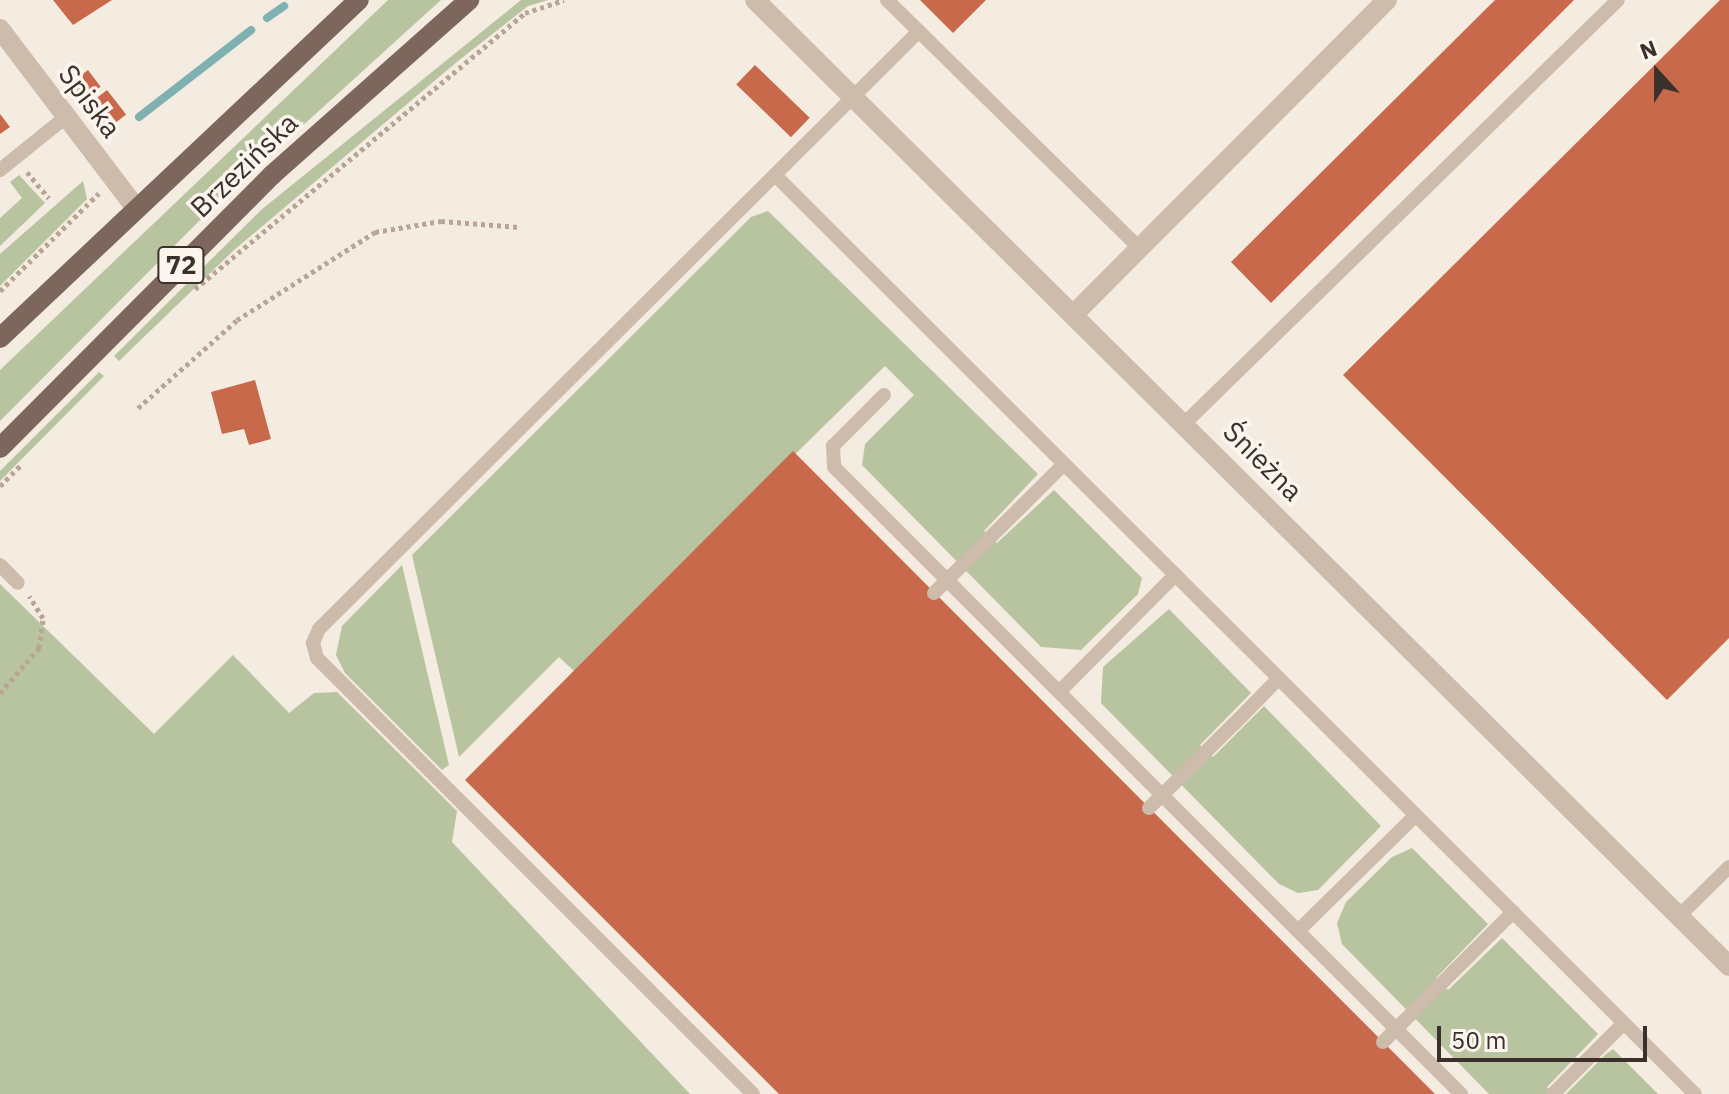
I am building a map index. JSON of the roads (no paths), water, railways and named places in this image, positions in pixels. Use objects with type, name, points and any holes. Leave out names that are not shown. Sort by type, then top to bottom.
[{"type":"main road","name":"Brzezińska","points":[[0,338],[135,207],[359,0]]},
{"type":"main road","name":"Brzezińska","points":[[0,448],[272,175],[469,0]]},
{"type":"street","name":"Śnieżna","points":[[755,0],[855,94],[1729,966]]},
{"type":"street","points":[[1075,313],[1380,2]]},
{"type":"street","name":"Spiska","points":[[0,29],[135,207]]},
{"type":"lane","points":[[887,0],[1139,248]]},
{"type":"lane","points":[[1185,423],[1618,0]]},
{"type":"lane","points":[[753,1094],[317,658],[313,643],[919,31]]},
{"type":"lane","points":[[0,170],[67,116]]},
{"type":"lane","points":[[775,175],[1695,1094]]},
{"type":"lane","points":[[884,395],[833,446],[834,467],[1461,1094]]},
{"type":"lane","points":[[934,593],[1064,464]]},
{"type":"lane","points":[[0,565],[18,583]]},
{"type":"lane","points":[[1059,692],[1175,575]]},
{"type":"lane","points":[[1149,808],[1279,678]]},
{"type":"lane","points":[[1298,931],[1416,815]]},
{"type":"lane","points":[[1679,916],[1729,867]]},
{"type":"lane","points":[[1383,1042],[1513,912]]},
{"type":"lane","points":[[1553,1094],[1624,1023]]},
{"type":"waterway","points":[[267,18],[284,6]]},
{"type":"waterway","points":[[139,117],[251,30]]}]
